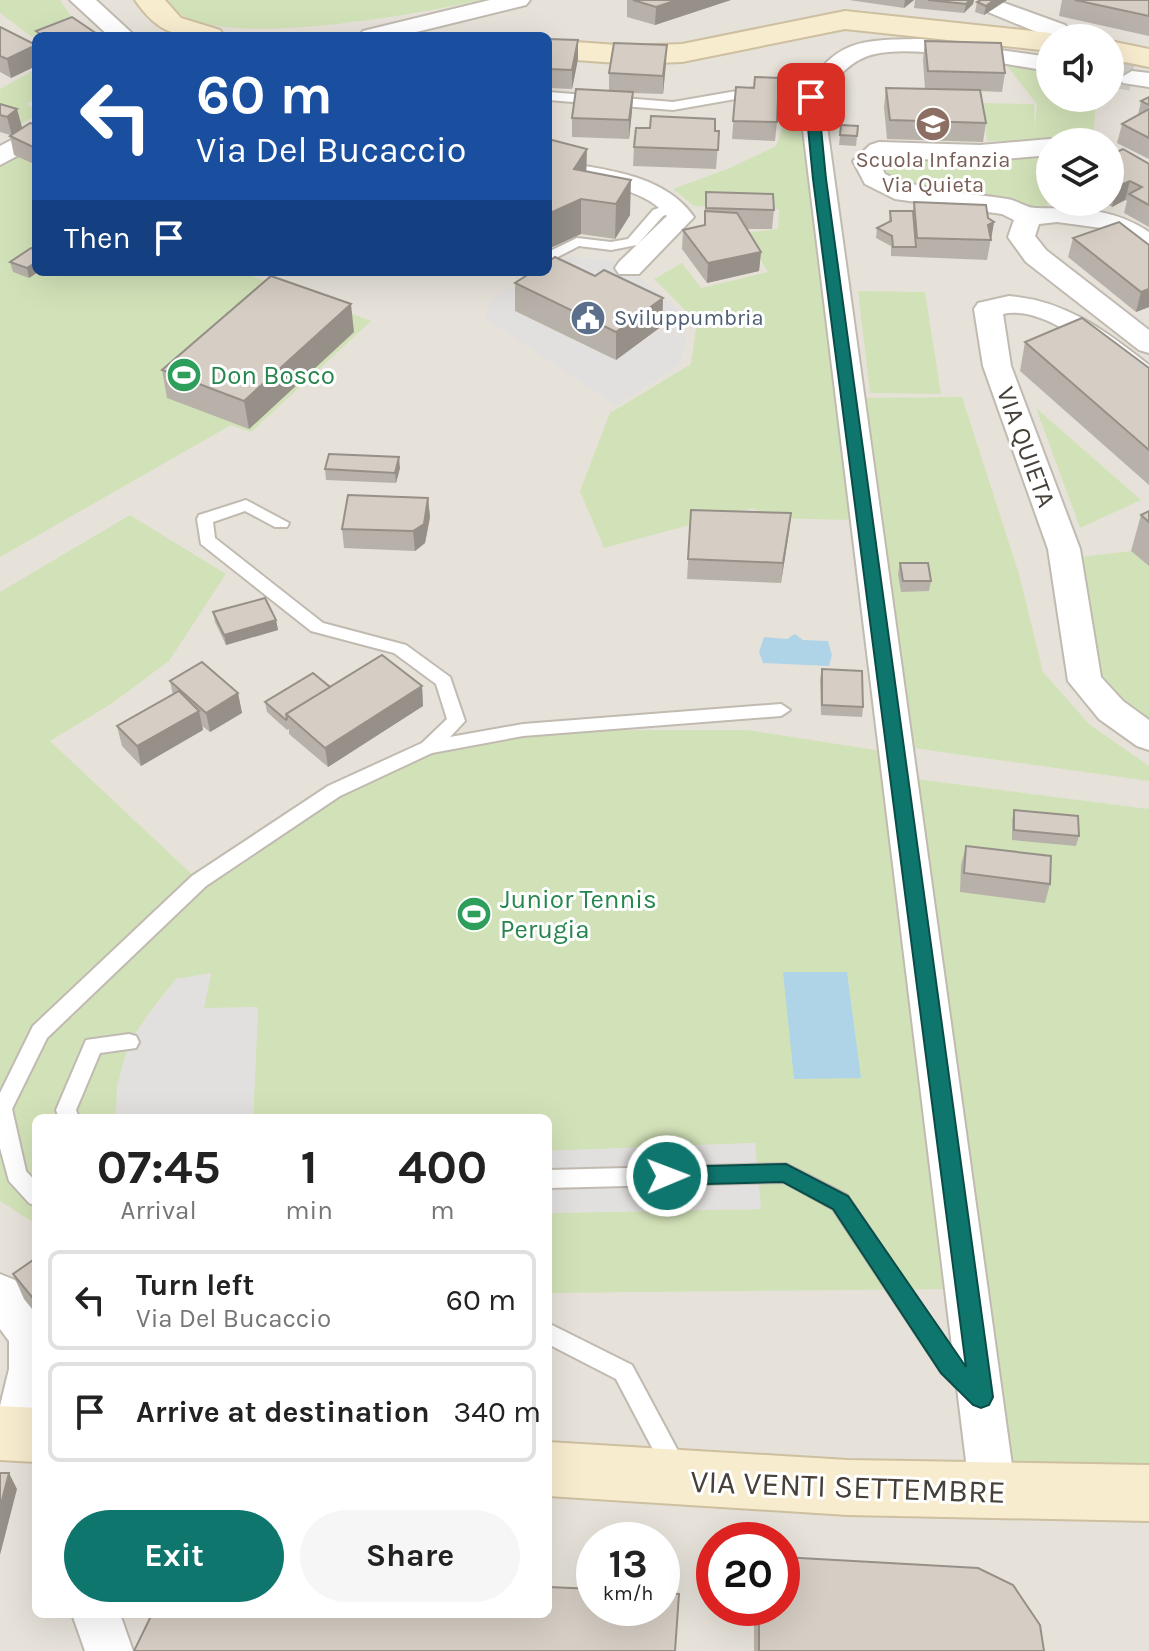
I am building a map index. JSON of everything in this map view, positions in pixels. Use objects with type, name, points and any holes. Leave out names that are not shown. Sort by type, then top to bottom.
[{"type":"street","points":[[82,0],[118,32]]},
{"type":"street","points":[[126,0],[139,21],[159,32]]},
{"type":"street","points":[[149,0],[171,24],[197,32]]},
{"type":"street","points":[[387,32],[518,0]]},
{"type":"street","points":[[987,4],[1041,24]]},
{"type":"street","points":[[552,49],[659,55],[845,20],[1036,40]]},
{"type":"street","points":[[993,1494],[819,179],[811,97],[831,67],[869,47],[921,46],[1036,62]]},
{"type":"street","points":[[0,157],[32,137]]},
{"type":"street","points":[[1036,148],[980,153],[879,150],[866,161],[874,179],[904,193],[1009,207],[1028,217],[1057,214],[1116,222],[1149,244]]},
{"type":"street","points":[[552,169],[639,189],[663,197],[676,206],[681,217],[629,268]]},
{"type":"street","points":[[1028,217],[1021,237],[1036,256],[1149,344]]},
{"type":"street","name":"VIA QUIETA","points":[[1149,379],[1072,320],[1032,308],[1000,304],[988,309],[997,366],[1064,549],[1085,681],[1111,710],[1149,737]]},
{"type":"street","points":[[0,1294],[31,1335],[31,1369],[17,1434]]},
{"type":"street","name":"VIA VENTI SETTEMBRE","points":[[552,1469],[681,1480],[993,1494],[1149,1493]]},
{"type":"street","points":[[97,1618],[109,1651]]},
{"type":"lane","points":[[552,96],[673,106],[783,87]]},
{"type":"lane","points":[[552,256],[577,242],[611,246],[632,242],[658,213],[676,206]]},
{"type":"lane","points":[[281,523],[246,505],[205,519],[207,540],[317,627],[400,649],[444,681],[456,721],[428,747]]},
{"type":"lane","points":[[32,1193],[16,1175],[2,1109],[40,1032],[199,881],[334,791],[428,747],[543,726],[781,710]]},
{"type":"lane","points":[[68,1114],[66,1110],[93,1046],[129,1042]]},
{"type":"lane","points":[[552,1179],[786,1173],[840,1202],[949,1365],[981,1397]]},
{"type":"lane","points":[[552,1335],[624,1372],[681,1480]]},
{"type":"shaded area","points":[[0,0],[1149,0],[1149,1651],[0,1651]]},
{"type":"shaded area","points":[[572,257],[605,259],[629,268],[685,315],[685,346],[679,365],[616,406],[486,319],[488,303],[503,291],[539,276],[552,276],[552,266]]},
{"type":"shaded area","points":[[211,973],[204,1008],[258,1007],[253,1114],[116,1114],[117,1087],[129,1042],[176,979]]},
{"type":"shaded area","points":[[755,1143],[761,1209],[552,1213],[552,1151]]},
{"type":"green space","points":[[0,0],[60,0],[73,19],[43,32],[32,32],[32,37],[0,13]]},
{"type":"green space","points":[[168,0],[481,0],[372,20],[282,28],[240,28],[205,24],[180,14]]},
{"type":"green space","points":[[1003,61],[1036,66],[1036,103]]},
{"type":"green space","points":[[32,71],[32,101],[27,104],[32,107],[32,118],[22,123],[0,116],[0,89]]},
{"type":"green space","points":[[984,103],[1034,104],[1035,127],[1036,112],[1095,112],[1094,128],[1036,128],[1036,141],[987,141]]},
{"type":"green space","points":[[802,115],[854,520],[767,518],[753,508],[604,548],[580,491],[610,413],[691,364],[697,322],[654,279],[682,263],[701,288],[768,272],[744,233],[778,229],[779,209],[694,206],[673,189],[730,168],[776,146],[786,118]]},
{"type":"green space","points":[[1036,152],[1036,210],[1026,211],[881,179],[879,167],[900,156]]},
{"type":"green space","points":[[14,155],[32,163],[32,276],[252,276],[371,321],[251,432],[231,425],[0,557],[0,164]]},
{"type":"green space","points":[[858,291],[925,292],[941,394],[870,393]]},
{"type":"green space","points":[[962,397],[1019,574],[1043,672],[1089,724],[1149,766],[1149,781],[906,747],[859,398]]},
{"type":"green space","points":[[1036,408],[1141,500],[1080,528]]},
{"type":"green space","points":[[130,515],[226,574],[169,661],[111,704],[50,741],[199,881],[410,756],[523,730],[747,730],[888,752],[950,1289],[552,1293],[552,1213],[760,1209],[755,1143],[552,1151],[552,1114],[253,1114],[258,1008],[203,1009],[211,974],[176,979],[150,1013],[131,1042],[125,1058],[116,1114],[32,1114],[32,1221],[0,1201],[0,592]]},
{"type":"green space","points":[[1131,551],[1149,566],[1149,734],[1111,710],[1063,559]]},
{"type":"green space","points":[[916,779],[1149,809],[1149,1466],[1008,1472]]},
{"type":"water","points":[[795,634],[803,640],[828,641],[832,655],[829,666],[763,663],[759,652],[764,637],[787,639]]},
{"type":"water","points":[[783,972],[847,972],[861,1078],[794,1079]]},
{"type":"building","points":[[633,0],[677,0],[656,7]]},
{"type":"building","points":[[928,0],[970,0],[966,4]]},
{"type":"building","points":[[994,0],[986,6],[977,2]]},
{"type":"building","points":[[1075,0],[1149,0],[1149,16]]},
{"type":"building","points":[[72,17],[94,32],[37,32]]},
{"type":"building","points":[[0,27],[32,43],[32,47],[7,59],[0,56]]},
{"type":"building","points":[[552,39],[578,40],[572,70],[552,69]]},
{"type":"building","points":[[925,41],[1001,43],[1005,73],[928,71]]},
{"type":"building","points":[[614,43],[667,45],[663,76],[609,73]]},
{"type":"building","points":[[755,77],[779,78],[777,122],[733,121],[736,87],[754,88]]},
{"type":"building","points":[[886,88],[980,90],[986,123],[890,120]]},
{"type":"building","points":[[576,89],[633,92],[629,120],[572,118]]},
{"type":"building","points":[[0,104],[17,109],[7,117],[0,115]]},
{"type":"building","points":[[1149,109],[1149,138],[1122,124]]},
{"type":"building","points":[[651,116],[715,119],[715,131],[719,131],[718,150],[634,147],[636,128],[650,128]]},
{"type":"building","points":[[30,123],[32,124],[32,147],[10,136]]},
{"type":"building","points":[[841,125],[858,126],[857,136],[840,135]]},
{"type":"building","points":[[552,140],[587,149],[574,169],[631,180],[616,204],[581,199],[552,212]]},
{"type":"building","points":[[1124,150],[1149,164],[1149,205],[1129,194],[1142,187],[1130,181],[1124,184]]},
{"type":"building","points":[[706,192],[773,194],[774,210],[706,208]]},
{"type":"building","points":[[914,202],[986,205],[988,218],[994,222],[988,225],[991,240],[917,238]]},
{"type":"building","points":[[705,211],[737,213],[761,252],[708,263],[683,230],[705,225]]},
{"type":"building","points":[[890,211],[913,211],[916,247],[893,247],[892,236],[877,228],[891,221]]},
{"type":"building","points":[[1119,222],[1149,245],[1149,289],[1141,292],[1073,238]]},
{"type":"building","points":[[32,248],[32,265],[27,268],[10,262]]},
{"type":"building","points":[[555,257],[595,276],[604,270],[663,298],[616,332],[515,283],[526,276],[552,276],[552,259]]},
{"type":"building","points":[[271,276],[351,304],[244,401],[162,370]]},
{"type":"building","points":[[1082,318],[1149,368],[1149,450],[1025,342]]},
{"type":"building","points":[[329,454],[399,457],[395,473],[325,469]]},
{"type":"building","points":[[348,495],[428,498],[424,524],[413,531],[342,529]]},
{"type":"building","points":[[691,510],[791,513],[783,563],[688,559]]},
{"type":"building","points":[[1149,511],[1149,522],[1141,515]]},
{"type":"building","points":[[900,563],[928,563],[931,581],[903,581]]},
{"type":"building","points":[[265,598],[276,620],[224,635],[213,612]]},
{"type":"building","points":[[382,655],[422,686],[325,748],[286,714]]},
{"type":"building","points":[[202,662],[238,693],[206,713],[170,681]]},
{"type":"building","points":[[822,669],[862,671],[863,707],[822,705]]},
{"type":"building","points":[[313,673],[330,687],[286,714],[286,720],[265,702]]},
{"type":"building","points":[[179,691],[199,711],[137,746],[117,726]]},
{"type":"building","points":[[1014,810],[1078,816],[1079,836],[1014,830]]},
{"type":"building","points":[[966,846],[1051,856],[1050,884],[964,873]]},
{"type":"building","points":[[32,1261],[32,1297],[13,1274]]},
{"type":"building","points":[[0,1473],[9,1473],[0,1508]]},
{"type":"building","points":[[800,1558],[978,1568],[1013,1585],[1040,1625],[1044,1651],[759,1651],[759,1626],[800,1626]]},
{"type":"building","points":[[552,1587],[576,1588],[576,1626],[677,1626],[675,1651],[134,1651],[150,1618],[552,1618]]},
{"type":"tunnel","points":[[1124,77],[1132,78]]},
{"type":"place","name":"Scuola Infanzia Via Quieta","points":[[933,124]]},
{"type":"place","name":"Sviluppumbria","points":[[588,318]]},
{"type":"place","name":"Don Bosco","points":[[184,375]]},
{"type":"place","name":"Junior Tennis Perugia","points":[[474,914]]},
{"type":"route","points":[[667,1176],[786,1173],[840,1202],[949,1365],[981,1397],[819,179],[811,97]]}]
